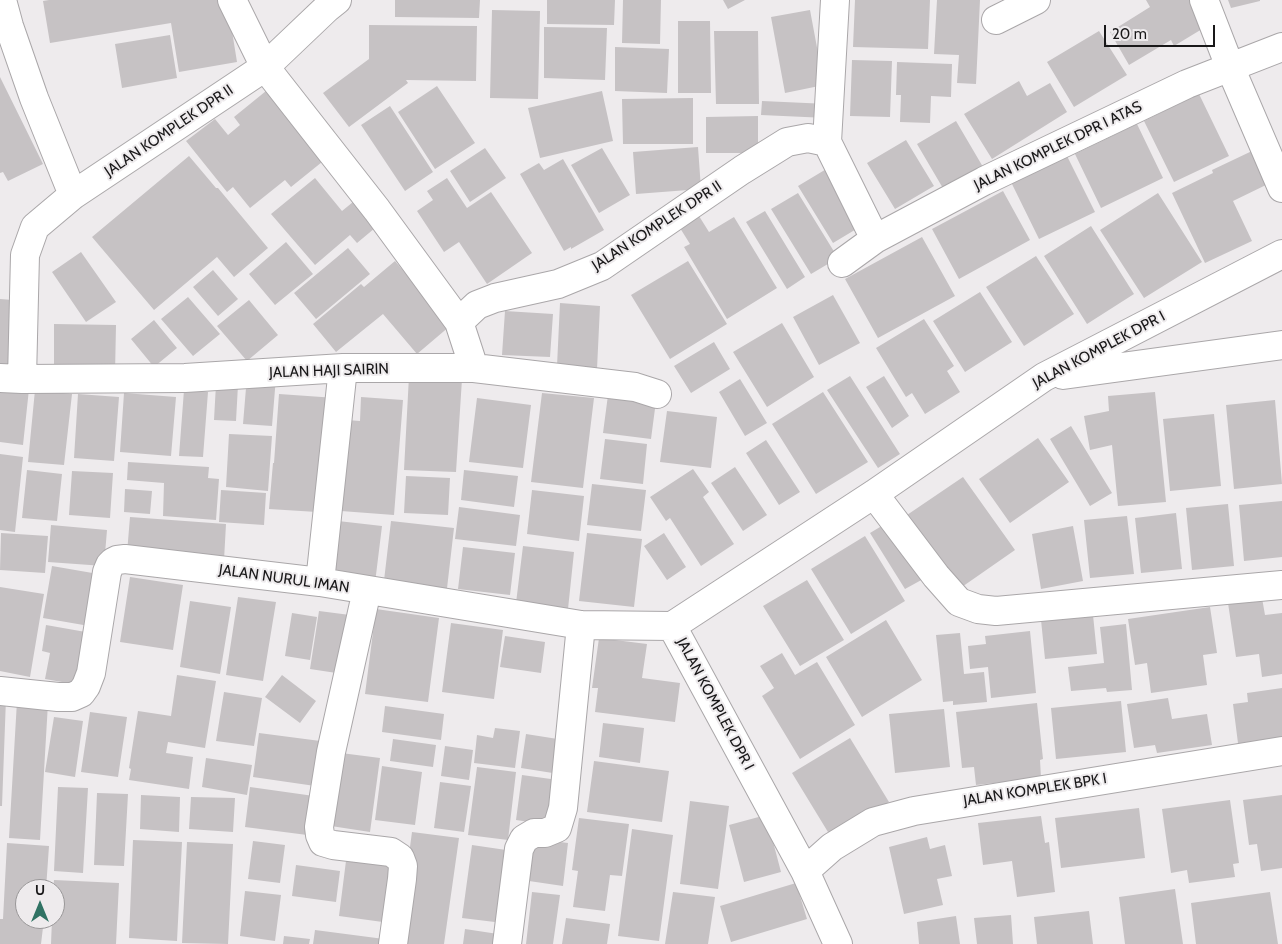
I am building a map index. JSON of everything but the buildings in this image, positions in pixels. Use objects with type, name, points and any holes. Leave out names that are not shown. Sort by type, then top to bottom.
[{"type":"street","points":[[2,0],[8,26],[34,98],[73,195]]},
{"type":"street","points":[[232,0],[265,67],[377,210],[459,322],[474,368]]},
{"type":"street","name":"JALAN KOMPLEK DPR II","points":[[11,379],[25,255],[34,227],[73,195],[265,67],[337,0]]},
{"type":"street","points":[[835,0],[828,142],[875,239]]},
{"type":"street","points":[[996,20],[1036,0]]},
{"type":"street","points":[[1204,0],[1230,67],[1282,188]]},
{"type":"street","name":"JALAN KOMPLEK DPR I ATAS","points":[[842,262],[875,239],[984,181],[1188,84],[1282,47]]},
{"type":"street","name":"JALAN KOMPLEK DPR II","points":[[459,322],[477,305],[495,298],[558,284],[602,266],[742,170],[787,142],[808,138],[828,142]]},
{"type":"street","name":"JALAN KOMPLEK DPR I","points":[[838,944],[805,871],[672,626],[874,494],[1044,378],[1282,254]]},
{"type":"street","points":[[1044,378],[1282,345]]},
{"type":"street","points":[[320,582],[343,368]]},
{"type":"street","name":"JALAN HAJI SAIRIN","points":[[11,379],[185,378],[343,368],[474,368],[635,387],[657,394]]},
{"type":"street","points":[[874,494],[936,576],[959,602],[978,609],[996,611],[1282,585]]},
{"type":"street","name":"JALAN NURUL IMAN","points":[[0,692],[58,697],[72,697],[81,693],[91,673],[107,572],[110,565],[117,560],[126,558],[320,582],[581,625],[672,626]]},
{"type":"street","points":[[367,590],[331,752],[319,827],[323,842],[333,845],[391,852],[400,858],[402,879],[392,944]]},
{"type":"street","points":[[507,944],[520,849],[524,839],[534,833],[545,833],[556,828],[563,808],[581,625]]},
{"type":"street","name":"JALAN KOMPLEK BPK I","points":[[805,871],[832,847],[873,822],[914,811],[1282,751]]}]
